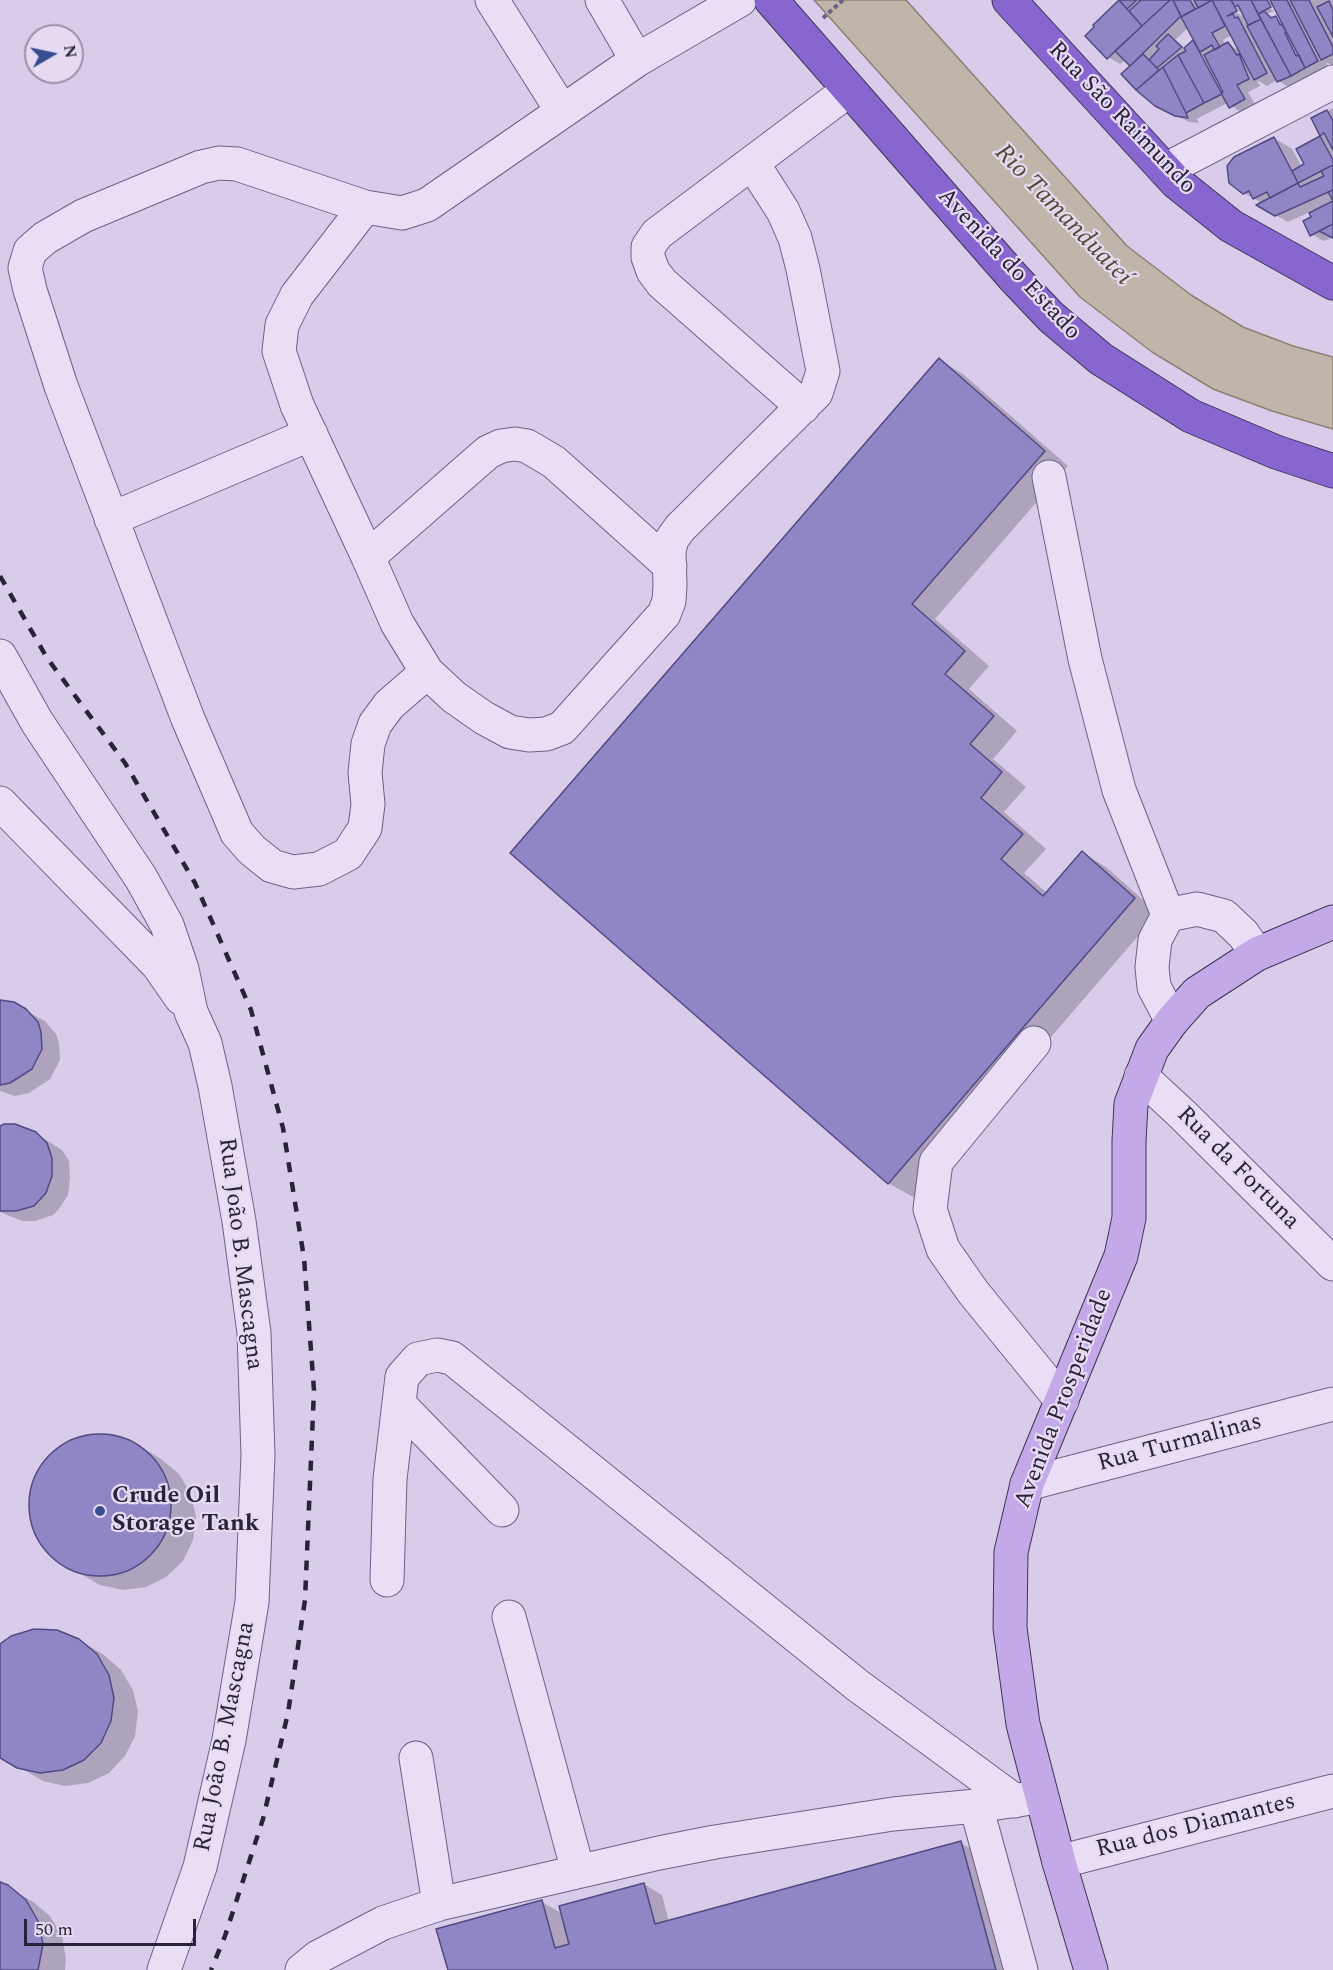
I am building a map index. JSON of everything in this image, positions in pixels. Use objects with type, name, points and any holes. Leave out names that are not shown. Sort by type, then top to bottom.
[{"type":"highway","name":"Avenida do Estado","points":[[771,0],[1036,302],[1101,359],[1191,416],[1276,452],[1333,471]]},
{"type":"highway","name":"Rua São Raimundo","points":[[1009,0],[1176,182],[1231,226],[1333,283]]},
{"type":"main road","name":"Avenida Prosperidade","points":[[1091,1970],[1059,1862],[1028,1798],[1023,1724],[1010,1628],[1011,1552],[1027,1484],[1121,1256],[1129,1218],[1131,1104],[1152,1049],[1172,1021],[1197,993],[1257,954],[1333,922]]},
{"type":"street","points":[[492,0],[562,111]]},
{"type":"street","points":[[602,0],[637,60]]},
{"type":"street","points":[[427,672],[389,705],[375,724],[368,744],[365,773],[368,804],[365,828],[348,854],[319,869],[293,872],[272,866],[252,850],[237,833],[188,719],[61,386],[30,290],[25,268],[30,251],[45,238],[83,216],[201,166],[219,163],[237,164],[365,207],[402,213],[427,205],[637,60],[740,0]]},
{"type":"street","points":[[1165,170],[1333,82]]},
{"type":"street","points":[[803,406],[662,283],[653,270],[648,257],[648,247],[657,234],[849,90]]},
{"type":"street","points":[[365,207],[297,295],[282,325],[279,351],[297,405],[397,622],[427,672],[454,697],[484,718],[510,732],[529,735],[546,734],[562,728],[664,615],[669,601],[671,545],[680,528],[816,393],[823,371],[806,279],[795,238],[783,211],[753,164]]},
{"type":"street","points":[[111,519],[311,434]]},
{"type":"street","points":[[368,557],[488,452],[514,444],[527,446],[554,462],[670,566]]},
{"type":"street","points":[[1049,477],[1086,659],[1119,790],[1168,915],[1155,940],[1152,967],[1154,987],[1172,1021]]},
{"type":"street","name":"Rua João B. Mascagna","points":[[0,656],[37,722],[141,878],[167,925],[182,969],[191,1012],[205,1043],[215,1086],[239,1221],[254,1333],[258,1455],[252,1602],[229,1740],[200,1867],[164,1970]]},
{"type":"street","points":[[0,803],[158,965],[191,1012]]},
{"type":"street","points":[[1168,915],[1197,909],[1224,916],[1243,934],[1257,954]]},
{"type":"street","points":[[1034,1043],[936,1162],[930,1209],[943,1249],[973,1292],[1062,1401]]},
{"type":"street","name":"Rua da Fortuna","points":[[1141,1076],[1333,1263]]},
{"type":"street","points":[[387,1580],[390,1479],[402,1377],[418,1359],[437,1355],[452,1358],[848,1678],[1028,1798]]},
{"type":"street","points":[[399,1404],[502,1510]]},
{"type":"street","name":"Rua Turmalinas","points":[[1027,1484],[1333,1404]]},
{"type":"street","points":[[509,1617],[578,1871]]},
{"type":"street","points":[[416,1758],[439,1904]]},
{"type":"street","name":"Rua dos Diamantes","points":[[1059,1862],[1333,1791]]},
{"type":"street","points":[[302,1970],[318,1957],[383,1923],[439,1904],[578,1871],[801,1828],[893,1814],[976,1806],[1028,1798]]},
{"type":"street","points":[[976,1806],[1021,1970]]},
{"type":"path","points":[[825,16],[843,0]]},
{"type":"water","name":"Rio Tamanduateí","points":[[814,0],[906,0],[1127,246],[1191,295],[1243,327],[1293,346],[1333,357],[1333,429],[1272,411],[1213,389],[1152,352],[1080,297]]},
{"type":"building","points":[[1119,0],[1137,0],[1127,9]]},
{"type":"building","points":[[1119,0],[1142,26],[1107,59],[1085,36]]},
{"type":"building","points":[[1139,0],[1170,0],[1142,26],[1129,11]]},
{"type":"building","points":[[1170,0],[1173,0],[1181,16],[1130,66],[1115,51]]},
{"type":"building","points":[[1173,0],[1190,0],[1195,9],[1181,17]]},
{"type":"building","points":[[1194,0],[1212,0],[1198,8]]},
{"type":"building","points":[[1212,0],[1231,0],[1237,11],[1227,16],[1233,14],[1235,18],[1238,17],[1267,73],[1254,80]]},
{"type":"building","points":[[1212,0],[1225,26],[1212,33],[1220,47],[1214,50],[1212,45],[1200,52],[1181,17]]},
{"type":"building","points":[[1231,0],[1251,0],[1261,19],[1248,25],[1238,5],[1235,7]]},
{"type":"building","points":[[1251,0],[1267,0],[1271,7],[1258,14]]},
{"type":"building","points":[[1270,0],[1287,0],[1318,61],[1305,68]]},
{"type":"building","points":[[1290,0],[1309,0],[1333,47],[1333,54],[1321,60]]},
{"type":"building","points":[[1329,1],[1333,10],[1333,37],[1317,7]]},
{"type":"building","points":[[1264,11],[1271,18],[1276,16],[1280,25],[1282,24],[1296,56],[1299,55],[1305,68],[1291,76],[1258,14]]},
{"type":"building","points":[[1261,19],[1291,76],[1277,82],[1247,26]]},
{"type":"building","points":[[1168,34],[1182,47],[1157,68],[1149,60],[1159,49],[1156,46]]},
{"type":"building","points":[[1193,40],[1222,94],[1204,103],[1178,55],[1186,51],[1184,48]]},
{"type":"building","points":[[1228,42],[1237,55],[1239,54],[1249,79],[1237,85],[1245,99],[1229,108],[1204,55]]},
{"type":"building","points":[[1143,54],[1159,70],[1136,90],[1121,74]]},
{"type":"building","points":[[1178,55],[1204,103],[1186,113],[1163,67]]},
{"type":"building","points":[[1163,67],[1188,118],[1175,116],[1155,106],[1136,90]]},
{"type":"building","points":[[1327,110],[1333,121],[1333,150],[1324,133],[1320,136],[1311,118]]},
{"type":"building","points":[[1320,136],[1333,160],[1333,165],[1298,183],[1292,171],[1304,164],[1296,149]]},
{"type":"building","points":[[1274,137],[1298,183],[1270,198],[1267,192],[1253,199],[1249,191],[1243,194],[1229,183],[1227,166],[1234,157]]},
{"type":"building","points":[[1333,165],[1333,190],[1275,216],[1256,205],[1298,183],[1300,187],[1324,176],[1321,171]]},
{"type":"building","points":[[1333,190],[1333,201],[1328,192]]},
{"type":"building","points":[[1333,201],[1333,224],[1310,236],[1303,221],[1311,217],[1309,213]]},
{"type":"building","points":[[1333,224],[1333,238],[1319,231]]},
{"type":"building","points":[[939,358],[1045,451],[912,604],[965,651],[945,674],[994,716],[970,744],[1002,772],[981,798],[1023,834],[1001,859],[1043,896],[1082,851],[1135,898],[888,1184],[510,853]]},
{"type":"building","points":[[0,1000],[14,1002],[26,1009],[38,1022],[42,1049],[32,1069],[10,1083],[0,1085]]},
{"type":"building","points":[[15,1124],[36,1132],[47,1143],[52,1158],[52,1176],[46,1193],[34,1206],[16,1211],[0,1211],[0,1126]]},
{"type":"building","name":"Crude Oil Storage Tank","points":[[100,1434],[127,1439],[150,1455],[166,1478],[171,1505],[166,1532],[150,1555],[127,1571],[100,1576],[73,1571],[50,1555],[34,1532],[29,1505],[34,1478],[50,1455],[73,1439]]},
{"type":"building","points":[[34,1629],[57,1630],[79,1639],[97,1654],[109,1675],[114,1698],[111,1721],[101,1743],[84,1760],[63,1770],[40,1773],[17,1768],[0,1758],[0,1644],[11,1636]]},
{"type":"building","points":[[961,1841],[996,1970],[448,1970],[436,1929],[542,1900],[555,1948],[569,1944],[559,1906],[644,1883],[655,1924]]},
{"type":"building","points":[[0,1882],[8,1885],[26,1900],[38,1921],[43,1944],[38,1970],[0,1970]]},
{"type":"railway","points":[[0,576],[47,658],[125,763],[195,883],[251,1010],[283,1128],[304,1258],[314,1390],[305,1600],[288,1713],[263,1819],[225,1936],[211,1970]]},
{"type":"place","name":"Crude Oil Storage Tank","points":[[100,1511]]}]
